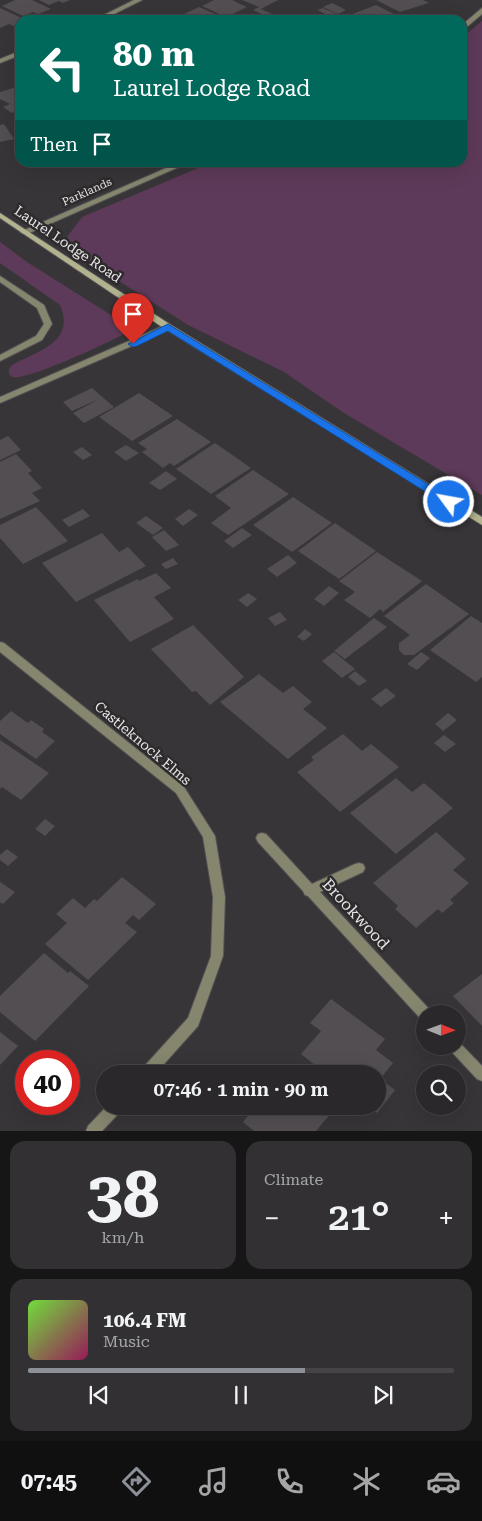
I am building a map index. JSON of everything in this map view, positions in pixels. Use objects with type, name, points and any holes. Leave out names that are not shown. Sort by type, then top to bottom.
[{"type":"street","points":[[107,15],[138,0]]},
{"type":"street","points":[[467,24],[482,10]]},
{"type":"street","points":[[0,61],[15,55]]},
{"type":"street","name":"Parklands","points":[[24,232],[175,167]]},
{"type":"street","name":"Laurel Lodge Road","points":[[0,215],[168,327],[482,522]]},
{"type":"street","points":[[0,278],[41,307],[48,324],[39,338],[0,358]]},
{"type":"street","points":[[0,400],[168,327]]},
{"type":"street","name":"Castleknock Elms","points":[[0,646],[180,790],[209,836],[219,898],[216,956],[193,1022],[154,1065]]},
{"type":"street","name":"Brookwood","points":[[262,838],[417,1005]]},
{"type":"street","points":[[310,891],[359,868]]},
{"type":"street","points":[[463,1055],[482,1075]]},
{"type":"street","points":[[93,1131],[108,1115]]},
{"type":"shaded area","points":[[482,21],[482,495],[344,413],[284,372],[188,325],[75,253],[67,237],[82,217],[201,167],[467,167],[467,34]]},
{"type":"shaded area","points":[[0,242],[27,262],[122,322],[125,328],[124,334],[50,368],[20,377],[12,377],[9,374],[9,369],[12,365],[42,350],[58,337],[63,328],[64,318],[60,305],[0,263]]},
{"type":"building","points":[[15,0],[32,0],[51,9],[38,14],[33,12],[21,15],[2,6]]},
{"type":"building","points":[[39,0],[70,0],[63,3],[59,1],[49,5]]},
{"type":"building","points":[[214,0],[232,0],[247,7],[230,15],[222,15],[202,6]]},
{"type":"building","points":[[242,0],[278,0],[261,9],[274,15],[260,15],[262,14],[253,10],[259,7]]},
{"type":"building","points":[[376,0],[423,0],[429,3],[400,12]]},
{"type":"building","points":[[332,3],[346,10],[338,14],[323,7]]},
{"type":"building","points":[[376,5],[396,15],[350,15]]},
{"type":"building","points":[[199,7],[217,15],[182,15]]},
{"type":"building","points":[[0,8],[15,15],[15,27],[9,24],[0,28]]},
{"type":"building","points":[[323,8],[337,14],[327,15],[317,10]]},
{"type":"building","points":[[15,88],[15,112],[12,113],[3,107],[10,104],[0,99],[0,92]]},
{"type":"building","points":[[4,124],[14,139],[0,142],[0,125]]},
{"type":"building","points":[[92,388],[114,407],[84,423],[73,413],[99,399],[72,411],[63,402]]},
{"type":"building","points":[[139,393],[173,416],[132,441],[99,417]]},
{"type":"building","points":[[177,419],[211,442],[174,466],[170,463],[163,468],[142,452],[147,449],[138,443]]},
{"type":"building","points":[[8,436],[21,450],[0,460],[0,440]]},
{"type":"building","points":[[215,443],[251,468],[211,494],[176,469]]},
{"type":"building","points":[[126,445],[139,453],[126,461],[114,452]]},
{"type":"building","points":[[82,447],[92,455],[83,460],[73,452]]},
{"type":"building","points":[[16,454],[32,471],[28,473],[42,488],[32,493],[40,501],[0,519],[0,462]]},
{"type":"building","points":[[253,470],[289,494],[228,535],[211,523],[231,508],[215,496]]},
{"type":"building","points":[[166,471],[177,479],[160,490],[149,483]]},
{"type":"building","points":[[293,497],[332,523],[292,552],[253,525]]},
{"type":"building","points":[[36,507],[68,541],[23,564],[0,538],[0,525]]},
{"type":"building","points":[[83,509],[90,516],[69,527],[62,520]]},
{"type":"building","points":[[189,509],[198,515],[183,526],[175,519]]},
{"type":"building","points":[[146,516],[163,528],[153,535],[136,523]]},
{"type":"building","points":[[335,523],[376,551],[339,579],[298,551]]},
{"type":"building","points":[[242,528],[252,535],[233,548],[224,541]]},
{"type":"building","points":[[164,530],[179,545],[166,551],[152,537]]},
{"type":"building","points":[[102,533],[119,552],[128,547],[146,566],[76,602],[42,563]]},
{"type":"building","points":[[377,552],[422,581],[383,612],[380,609],[370,618],[344,600],[355,592],[339,581]]},
{"type":"building","points":[[288,555],[297,563],[277,577],[267,569]]},
{"type":"building","points":[[173,558],[178,564],[166,569],[161,564]]},
{"type":"building","points":[[156,573],[171,588],[154,597],[174,619],[130,642],[94,600],[138,579],[139,581]]},
{"type":"building","points":[[426,584],[469,614],[414,655],[404,655],[399,650],[399,643],[410,635],[384,616]]},
{"type":"building","points":[[329,586],[339,593],[324,606],[314,599]]},
{"type":"building","points":[[248,593],[257,599],[247,607],[238,600]]},
{"type":"building","points":[[280,612],[287,620],[275,626],[268,618]]},
{"type":"building","points":[[471,616],[482,623],[482,677],[476,682],[430,650]]},
{"type":"building","points":[[374,618],[387,627],[345,659],[334,651]]},
{"type":"building","points":[[193,625],[244,677],[210,705],[196,691],[192,692],[151,649]]},
{"type":"building","points":[[305,629],[312,634],[304,641],[297,637]]},
{"type":"building","points":[[334,652],[355,669],[342,678],[322,661]]},
{"type":"building","points":[[421,652],[430,658],[417,670],[407,664]]},
{"type":"building","points":[[355,671],[367,681],[359,686],[348,677]]},
{"type":"building","points":[[259,674],[283,693],[293,686],[312,702],[303,709],[327,728],[288,759],[220,702]]},
{"type":"building","points":[[386,688],[396,696],[381,707],[371,699]]},
{"type":"building","points":[[11,711],[28,723],[31,720],[44,729],[42,732],[55,741],[36,759],[0,734],[0,721]]},
{"type":"building","points":[[448,713],[457,720],[443,731],[435,724]]},
{"type":"building","points":[[343,734],[362,751],[371,744],[399,767],[340,812],[297,772],[314,760],[311,757]]},
{"type":"building","points":[[444,735],[456,744],[445,752],[434,743]]},
{"type":"building","points":[[0,740],[49,773],[21,800],[2,787],[0,789]]},
{"type":"building","points":[[396,778],[412,792],[424,783],[453,808],[396,854],[350,813]]},
{"type":"building","points":[[45,819],[55,826],[45,836],[35,829]]},
{"type":"building","points":[[436,832],[466,859],[453,870],[469,883],[450,900],[454,903],[442,913],[438,909],[416,928],[395,909],[398,906],[373,883]]},
{"type":"building","points":[[7,849],[18,857],[8,866],[0,860],[0,855]]},
{"type":"building","points":[[122,877],[156,904],[139,920],[133,915],[125,923],[137,932],[88,980],[45,944],[67,923],[56,914],[73,898],[85,908],[94,899],[97,901]]},
{"type":"building","points":[[0,882],[15,892],[3,904],[0,902]]},
{"type":"building","points":[[44,953],[68,973],[70,971],[89,986],[35,1041],[0,1012],[0,996]]},
{"type":"building","points":[[482,974],[482,1026],[466,1009],[466,1005],[462,1005],[453,996]]},
{"type":"building","points":[[331,999],[385,1039],[376,1050],[393,1063],[386,1072],[386,1065],[315,1065],[301,1054],[321,1031],[310,1023]]},
{"type":"building","points":[[0,1032],[18,1046],[0,1065]]},
{"type":"building","points":[[386,1083],[395,1090],[386,1102]]},
{"type":"building","points":[[249,1115],[329,1115],[316,1131],[254,1131],[243,1122]]},
{"type":"route","points":[[133,344],[168,327],[449,502]]}]
